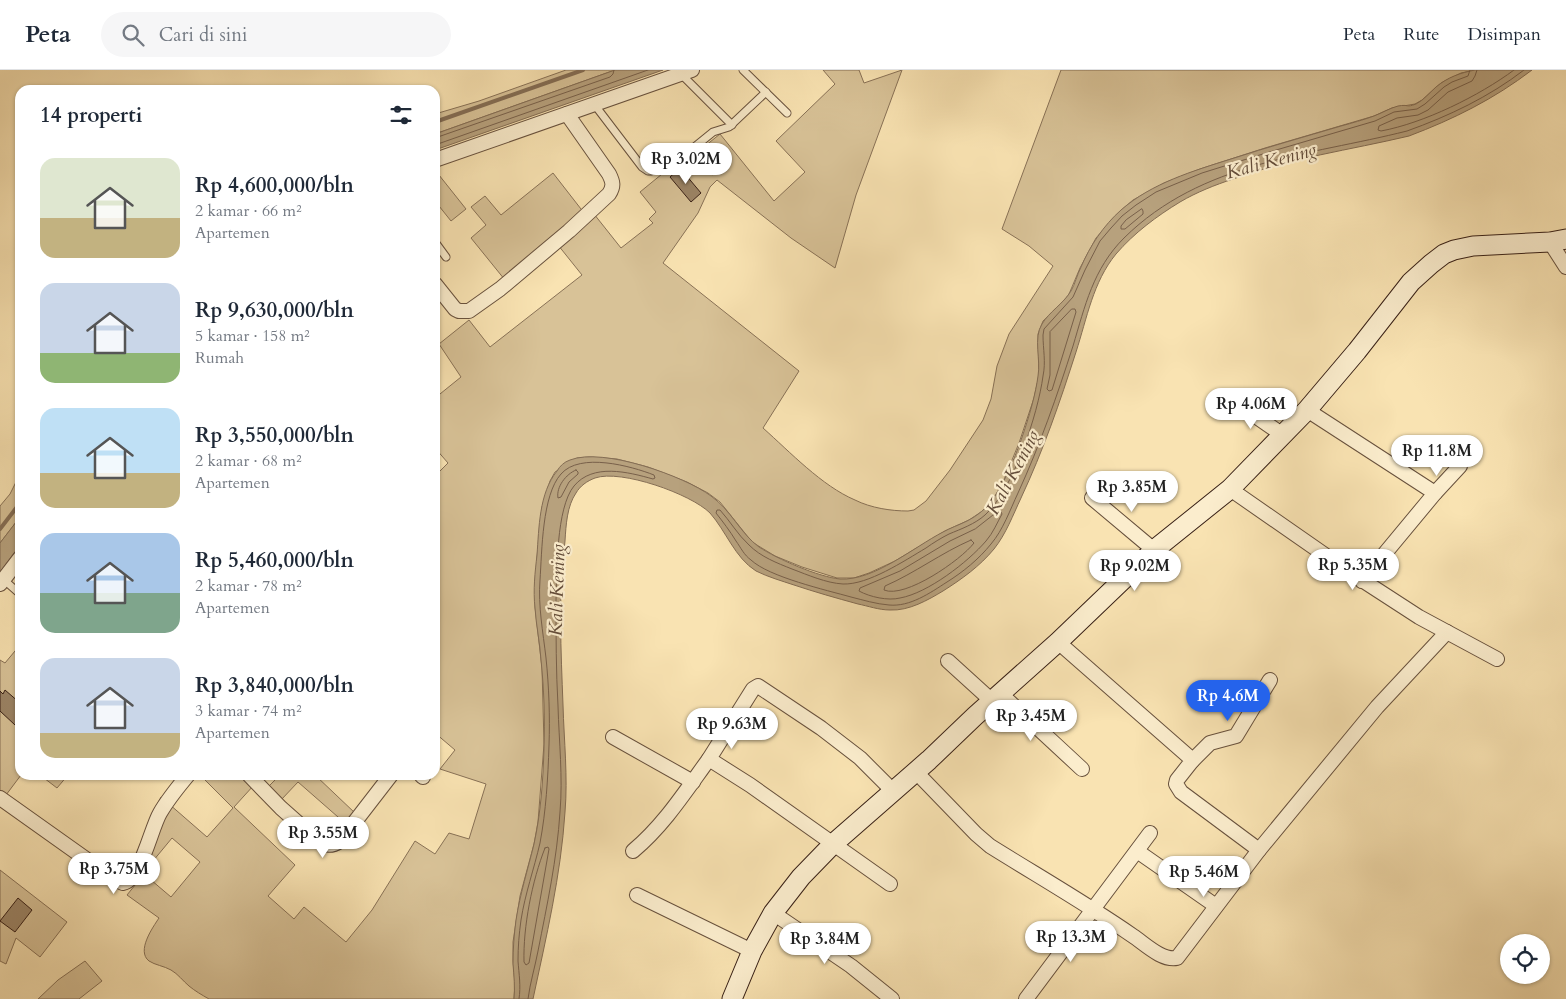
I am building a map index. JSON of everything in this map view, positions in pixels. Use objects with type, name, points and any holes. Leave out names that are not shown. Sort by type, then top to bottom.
[{"type":"main road","points":[[732,999],[752,951],[773,913],[801,877],[833,844],[916,772],[1058,642],[1154,550],[1230,489],[1307,410],[1357,351],[1411,282],[1444,254],[1454,250],[1473,246],[1558,240]]},
{"type":"street","points":[[440,158],[686,72]]},
{"type":"street","points":[[440,293],[455,309],[469,311],[500,290],[609,194],[613,184],[608,174],[567,114]]},
{"type":"street","points":[[1558,240],[1566,267]]},
{"type":"street","points":[[1235,402],[1283,435]]},
{"type":"street","points":[[1307,410],[1435,493]]},
{"type":"street","points":[[1362,581],[1435,493],[1460,466]]},
{"type":"street","points":[[1230,489],[1362,581],[1419,617],[1497,659]]},
{"type":"street","points":[[1092,498],[1154,550]]},
{"type":"street","points":[[2,582],[15,565]]},
{"type":"street","points":[[916,772],[990,846],[1093,909],[1156,952],[1174,959],[1177,958],[1259,850],[1377,707],[1447,632]]},
{"type":"street","points":[[1058,642],[1192,761]]},
{"type":"street","points":[[948,660],[996,697],[1082,769]]},
{"type":"street","points":[[1259,850],[1181,792],[1178,788],[1177,780],[1210,743],[1236,736],[1270,680]]},
{"type":"street","points":[[633,851],[669,815],[709,759],[753,689],[758,686],[821,728],[860,758],[894,791]]},
{"type":"street","points":[[613,737],[693,782]]},
{"type":"street","points":[[709,759],[750,785],[890,884]]},
{"type":"street","points":[[0,798],[114,879],[122,882],[130,880],[144,854],[159,814],[184,780]]},
{"type":"street","points":[[254,780],[281,808],[316,839],[330,846],[340,840],[386,780]]},
{"type":"street","points":[[1026,999],[1150,833]]},
{"type":"street","points":[[1136,851],[1216,906]]},
{"type":"street","points":[[637,895],[752,951]]},
{"type":"street","points":[[773,913],[852,966],[892,999]]},
{"type":"lane","points":[[743,70],[787,113]]},
{"type":"lane","points":[[686,72],[732,125]]},
{"type":"lane","points":[[594,104],[642,167],[648,171],[676,162],[713,132],[732,125],[766,92]]},
{"type":"lane","points":[[440,249],[446,257]]},
{"type":"lane","points":[[2,582],[15,591]]},
{"type":"shaded area","points":[[566,70],[615,70],[440,132],[440,113],[479,101]]},
{"type":"shaded area","points":[[823,70],[859,70],[864,83],[902,70],[856,195],[835,268],[791,238],[717,180],[710,187],[698,213],[663,263],[799,371],[763,428],[807,468],[843,494],[874,507],[908,511],[914,510],[926,501],[950,470],[983,420],[991,399],[997,366],[1009,334],[1053,266],[1029,246],[1002,229],[1061,70],[1475,70],[1461,73],[1441,83],[1415,104],[1392,108],[1374,116],[1200,169],[1164,183],[1133,200],[1119,212],[1096,238],[1069,294],[1043,321],[1038,334],[1039,375],[1034,398],[1019,443],[1003,482],[992,501],[969,520],[945,531],[895,561],[869,573],[854,578],[837,578],[775,556],[752,542],[720,502],[708,493],[687,482],[648,467],[617,459],[589,457],[577,458],[555,472],[550,481],[542,507],[537,557],[535,607],[542,668],[544,744],[538,822],[520,896],[513,942],[514,999],[209,999],[191,988],[176,973],[149,961],[145,957],[145,945],[159,918],[127,895],[144,874],[171,897],[200,862],[172,838],[153,861],[138,850],[161,797],[207,837],[233,808],[205,780],[250,780],[254,785],[234,807],[295,865],[268,896],[294,919],[304,907],[346,942],[372,910],[415,841],[435,854],[449,833],[469,839],[486,784],[440,769],[455,750],[440,737],[440,471],[448,463],[440,454],[440,394],[461,377],[440,343],[469,320],[490,347],[582,275],[554,240],[505,280],[471,238],[486,225],[471,207],[485,196],[501,215],[553,173],[588,218],[594,214],[621,248],[653,223],[649,219],[656,212],[640,192],[662,174],[690,158],[720,134],[774,201],[805,172],[776,141],[835,84]]},
{"type":"shaded area","points":[[440,176],[466,209],[451,221],[440,207]]},
{"type":"shaded area","points":[[15,484],[15,524],[0,543],[0,506],[10,494]]},
{"type":"shaded area","points":[[15,651],[15,780],[17,780],[0,803],[0,660],[5,663]]},
{"type":"shaded area","points":[[47,780],[64,780],[57,788]]},
{"type":"shaded area","points":[[275,780],[320,780],[355,813],[346,824],[298,782],[281,800],[268,787]]},
{"type":"shaded area","points":[[0,870],[67,922],[40,957],[16,938],[6,964],[0,961]]},
{"type":"shaded area","points":[[85,961],[102,981],[79,999],[38,999],[58,980]]},
{"type":"water","points":[[615,70],[663,70],[440,148],[440,132]]},
{"type":"water","name":"Kali Kening","points":[[1475,70],[1532,70],[1473,108],[1409,136],[1276,165],[1206,189],[1171,207],[1130,239],[1108,265],[1096,288],[1051,426],[1037,462],[1002,537],[989,555],[970,572],[925,601],[904,609],[882,609],[858,604],[765,575],[756,571],[742,559],[710,513],[688,498],[655,485],[621,477],[607,476],[595,478],[582,486],[573,498],[568,516],[561,582],[561,644],[566,786],[560,859],[533,999],[514,999],[513,958],[516,920],[534,844],[543,772],[544,693],[534,595],[538,534],[543,500],[551,480],[562,464],[584,457],[602,457],[643,466],[682,480],[699,488],[718,502],[746,535],[759,547],[787,562],[821,575],[840,579],[853,578],[880,569],[943,532],[974,517],[985,509],[993,499],[1015,457],[1032,405],[1039,370],[1039,330],[1045,320],[1071,291],[1093,244],[1108,223],[1121,210],[1146,192],[1188,173],[1366,119],[1395,107],[1411,106],[1422,100],[1436,87],[1450,78]]},
{"type":"water","points":[[15,524],[15,552],[0,572],[0,543]]},
{"type":"building","points":[[705,150],[720,168],[712,175],[698,157]]},
{"type":"building","points":[[680,168],[701,193],[691,202],[670,177]]},
{"type":"building","points":[[5,690],[15,699],[15,725],[0,711],[0,691],[3,694]]},
{"type":"building","points":[[18,898],[32,910],[15,932],[0,921]]},
{"type":"waterway","points":[[440,120],[583,70]]},
{"type":"waterway","points":[[0,529],[15,510]]}]
